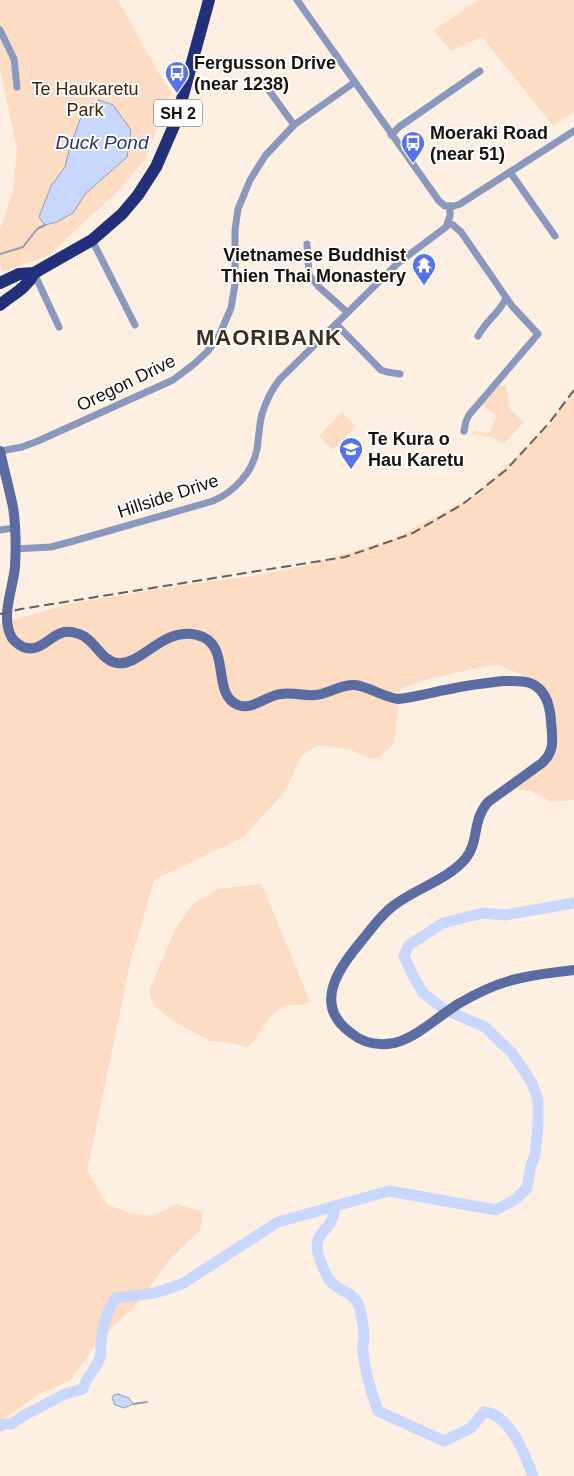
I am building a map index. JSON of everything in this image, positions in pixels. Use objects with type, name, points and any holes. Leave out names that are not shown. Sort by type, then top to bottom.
[{"type":"highway","name":"SH 2","points":[[0,294],[32,277],[92,240],[122,214],[138,194],[156,168],[176,121],[209,0]]},
{"type":"highway","name":"SH 2","points":[[0,283],[19,274],[32,277]]},
{"type":"highway","points":[[0,305],[19,292],[32,277]]},
{"type":"street","points":[[297,0],[391,135],[443,204],[450,206],[460,204],[574,131]]},
{"type":"street","points":[[0,30],[14,59],[18,87]]},
{"type":"street","points":[[391,135],[399,127],[480,71]]},
{"type":"street","points":[[263,82],[294,125]]},
{"type":"street","name":"Oregon Drive","points":[[0,451],[22,447],[38,441],[174,380],[207,352],[218,338],[231,308],[235,284],[235,230],[238,209],[250,180],[265,156],[294,125],[355,82]]},
{"type":"street","points":[[510,172],[554,236]]},
{"type":"street","points":[[450,206],[448,223],[461,232],[512,306],[538,334],[469,415],[464,431]]},
{"type":"street","name":"Hillside Drive","points":[[15,550],[70,542],[214,501],[228,493],[244,476],[253,460],[257,448],[262,413],[275,385],[286,371],[398,263],[442,231],[448,223]]},
{"type":"street","points":[[92,240],[135,325]]},
{"type":"street","points":[[307,244],[309,275],[347,312]]},
{"type":"street","points":[[32,277],[59,327]]},
{"type":"street","points":[[478,336],[506,298]]},
{"type":"street","points":[[336,324],[381,370],[400,374]]},
{"type":"street","points":[[0,451],[12,506],[14,528],[14,574],[8,605],[8,620],[13,639],[25,648],[37,648],[63,632],[77,633],[88,638],[112,662],[121,664],[129,662],[167,638],[195,634],[204,637],[214,646],[224,687],[230,700],[238,705],[247,706],[275,694],[312,696],[347,685],[357,686],[398,699],[472,684],[506,681],[530,683],[541,691],[547,699],[550,710],[552,747],[549,756],[488,802],[482,809],[467,857],[448,873],[400,900],[386,912],[344,963],[333,984],[332,1002],[338,1021],[349,1032],[366,1042],[379,1044],[397,1042],[420,1030],[458,1004],[478,994],[519,978],[574,970]]},
{"type":"street","points":[[0,530],[14,528]]},
{"type":"green space","name":"Te Haukaretu Park","points":[[0,0],[118,0],[171,92],[145,159],[119,190],[49,255],[3,272],[0,263],[0,230],[13,191],[17,149],[0,69]]},
{"type":"green space","points":[[478,0],[574,0],[574,112],[553,126],[482,37],[451,51],[434,30]]},
{"type":"green space","points":[[499,385],[506,386],[510,410],[524,422],[504,444],[490,437],[471,434],[472,431],[489,433],[497,416],[482,405]]},
{"type":"green space","points":[[574,394],[574,800],[551,802],[531,791],[510,789],[549,754],[555,716],[541,682],[498,665],[493,665],[428,679],[400,689],[394,744],[379,758],[368,758],[351,750],[318,745],[301,756],[286,790],[244,837],[154,880],[130,964],[87,1171],[108,1205],[130,1213],[153,1216],[176,1204],[203,1212],[200,1230],[169,1260],[139,1302],[99,1340],[70,1381],[39,1394],[0,1422],[0,624],[68,604],[253,576],[310,565],[395,538],[481,492],[488,481],[521,453],[555,419],[553,415]]},
{"type":"green space","points":[[342,412],[356,426],[333,450],[319,436]]},
{"type":"green space","points":[[262,884],[310,1002],[282,1007],[276,1011],[248,1047],[210,1041],[170,1019],[153,1005],[149,991],[175,929],[193,904],[218,889]]},
{"type":"water","name":"Duck Pond","points":[[99,100],[113,105],[131,130],[127,157],[85,194],[73,213],[57,222],[45,225],[39,217],[51,186],[65,167],[82,114],[87,107]]},
{"type":"water","points":[[118,1394],[129,1398],[133,1404],[124,1408],[115,1405],[112,1398]]},
{"type":"waterway","points":[[0,254],[23,247],[37,229],[45,225]]},
{"type":"waterway","points":[[0,1426],[2,1424],[11,1424],[65,1394],[83,1389],[101,1356],[104,1325],[116,1298],[155,1293],[182,1284],[278,1222],[389,1191],[496,1210],[516,1199],[527,1188],[531,1165],[535,1155],[538,1100],[532,1083],[512,1053],[485,1027],[444,1009],[423,993],[404,956],[409,945],[443,923],[483,913],[505,915],[574,903]]},
{"type":"waterway","points":[[334,1206],[332,1219],[318,1241],[317,1250],[324,1271],[331,1282],[352,1296],[358,1303],[364,1337],[365,1367],[378,1411],[444,1441],[471,1428],[484,1412],[493,1414],[502,1420],[515,1437],[526,1457],[533,1476]]},
{"type":"waterway","points":[[133,1404],[147,1402]]},
{"type":"railway","points":[[0,614],[21,609],[345,557],[411,534],[463,504],[506,470],[550,422],[574,390]]},
{"type":"place","name":"Fergusson Drive (near 1238)","points":[[177,94]]},
{"type":"place","name":"Moeraki Road (near 51)","points":[[413,164]]},
{"type":"place","name":"Vietnamese Buddhist Thien Thai Monastery","points":[[424,286]]},
{"type":"place","name":"Te Kura o Hau Karetu","points":[[351,470]]},
{"type":"district","name":"MAORIBANK","points":[[269,337]]}]
